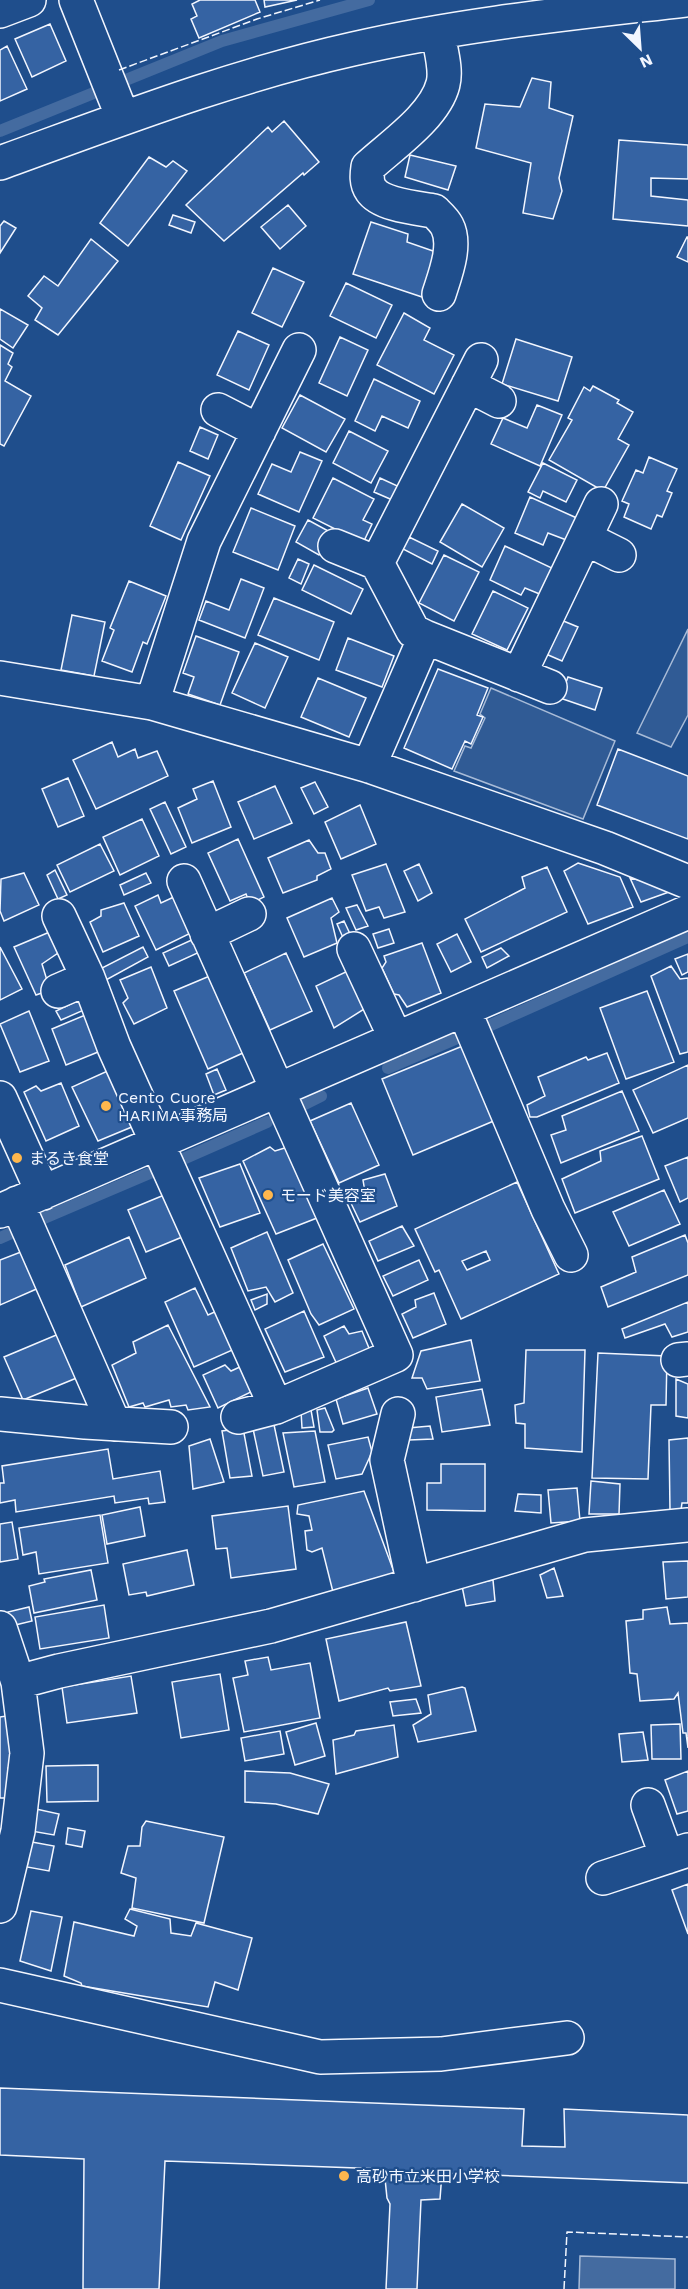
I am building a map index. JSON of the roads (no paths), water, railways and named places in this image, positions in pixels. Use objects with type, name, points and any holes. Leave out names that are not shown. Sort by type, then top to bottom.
[{"type":"street","points":[[0,11],[29,0]]},
{"type":"street","points":[[76,0],[123,118]]},
{"type":"street","points":[[0,163],[185,95],[353,49],[494,23],[644,2],[685,0]]},
{"type":"street","points":[[438,33],[444,83],[435,102],[426,114],[368,167],[367,179],[371,190],[382,199],[434,211],[447,226],[450,237],[448,261],[440,294]]},
{"type":"street","points":[[152,703],[204,542],[299,350]]},
{"type":"street","points":[[377,563],[475,372],[499,401]]},
{"type":"street","points":[[218,410],[259,431]]},
{"type":"street","points":[[519,675],[601,504]]},
{"type":"street","points":[[585,538],[619,555]]},
{"type":"street","points":[[335,546],[377,563],[413,631],[550,687]]},
{"type":"street","points":[[369,766],[425,637]]},
{"type":"street","points":[[0,678],[152,703],[369,766],[605,848],[688,882]]},
{"type":"street","points":[[184,881],[396,1354],[276,1407],[238,1418]]},
{"type":"street","points":[[24,1212],[157,1142],[688,912]]},
{"type":"street","points":[[207,934],[249,914]]},
{"type":"street","points":[[59,916],[73,985],[114,1047],[276,1407]]},
{"type":"street","points":[[354,949],[396,1040]]},
{"type":"street","points":[[464,1010],[548,1209],[571,1255]]},
{"type":"street","points":[[0,1098],[24,1212],[114,1424]]},
{"type":"street","points":[[0,1414],[171,1427]]},
{"type":"street","points":[[398,1414],[387,1460],[414,1585]]},
{"type":"street","points":[[18,1682],[59,1671],[271,1626],[585,1535],[688,1525]]},
{"type":"street","points":[[0,1628],[18,1682],[27,1753],[18,1831],[0,1906]]},
{"type":"street","points":[[603,1878],[677,1853],[648,1805]]},
{"type":"street","points":[[0,1985],[320,2056],[441,2054],[567,2038]]},
{"type":"waterway","points":[[0,131],[222,41],[369,0]]},
{"type":"waterway","points":[[484,1028],[688,937]]},
{"type":"waterway","points":[[388,1068],[455,1039]]},
{"type":"waterway","points":[[303,1105],[321,1096]]},
{"type":"waterway","points":[[183,1159],[267,1122]]},
{"type":"waterway","points":[[37,1221],[152,1172]]},
{"type":"waterway","points":[[0,1238],[18,1230]]},
{"type":"place","name":"Cento Cuore HARIMA事務局","points":[[106,1106]]},
{"type":"place","name":"まるき食堂","points":[[17,1158]]},
{"type":"place","name":"モード美容室","points":[[268,1195]]},
{"type":"place","name":"高砂市立米田小学校","points":[[344,2176]]}]
